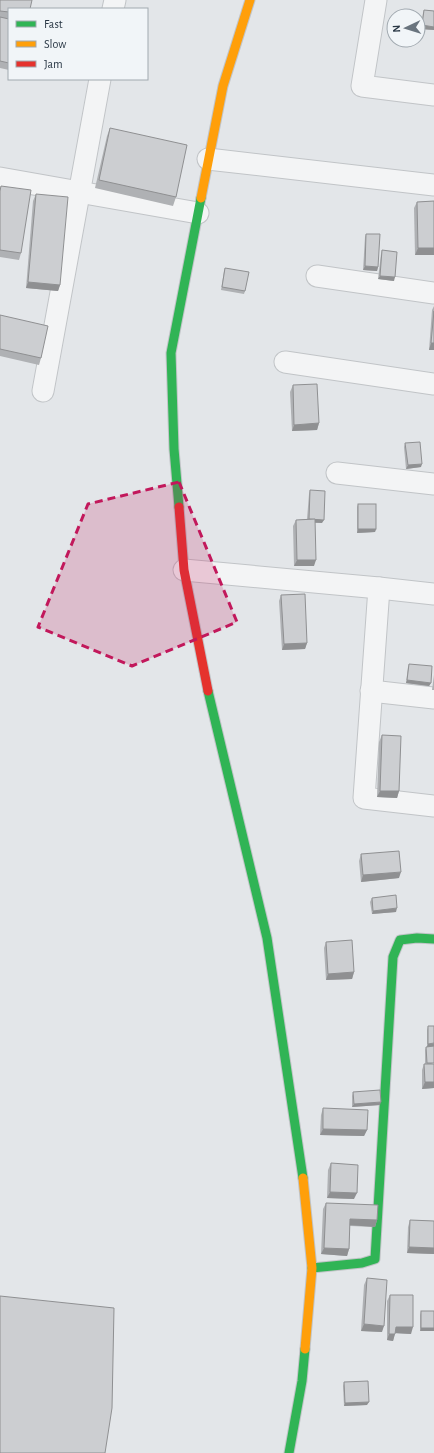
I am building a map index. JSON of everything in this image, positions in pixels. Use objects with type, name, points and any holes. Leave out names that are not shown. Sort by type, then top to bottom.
[{"type":"street","points":[[250,0],[223,86],[171,353],[174,449],[184,570],[204,675],[267,938],[306,1200],[312,1268],[302,1381],[289,1453]]},
{"type":"street","points":[[376,0],[362,86],[434,94]]},
{"type":"street","points":[[43,391],[100,80]]},
{"type":"street","points":[[208,159],[434,185]]},
{"type":"street","points":[[0,178],[198,213]]},
{"type":"street","points":[[316,276],[434,293]]},
{"type":"street","points":[[285,362],[434,384]]},
{"type":"street","points":[[337,474],[434,484]]},
{"type":"street","points":[[184,570],[434,594]]},
{"type":"street","points":[[379,588],[364,798],[434,806]]},
{"type":"street","points":[[372,690],[434,698]]},
{"type":"street","points":[[312,1268],[362,1263],[375,1259],[393,957],[400,940],[417,938],[434,939]]},
{"type":"highlighted area","points":[[179,482],[237,622],[132,666],[38,627],[88,504]]},
{"type":"building","points":[[0,0],[32,0],[30,8],[8,8],[8,12],[0,11]]},
{"type":"building","points":[[426,10],[434,11],[434,27],[426,26]]},
{"type":"building","points":[[0,17],[8,19],[8,63],[0,61]]},
{"type":"building","points":[[110,128],[187,145],[176,197],[99,180]]},
{"type":"building","points":[[1,186],[31,190],[21,253],[0,250]]},
{"type":"building","points":[[36,194],[68,197],[60,285],[28,282]]},
{"type":"building","points":[[434,201],[434,248],[418,248],[417,202]]},
{"type":"building","points":[[366,234],[380,234],[378,267],[365,266]]},
{"type":"building","points":[[382,250],[397,252],[395,277],[380,276]]},
{"type":"building","points":[[225,268],[249,272],[245,291],[222,287]]},
{"type":"building","points":[[434,311],[434,343],[431,343]]},
{"type":"building","points":[[0,315],[48,326],[41,358],[0,349]]},
{"type":"building","points":[[317,384],[319,423],[294,425],[293,385]]},
{"type":"building","points":[[420,442],[422,464],[408,465],[405,443]]},
{"type":"building","points":[[310,490],[325,491],[324,520],[309,519]]},
{"type":"building","points":[[358,504],[376,504],[376,529],[358,529]]},
{"type":"building","points":[[315,519],[316,560],[297,560],[296,520]]},
{"type":"building","points":[[305,594],[307,643],[284,644],[281,595]]},
{"type":"building","points":[[409,664],[432,666],[431,683],[407,680]]},
{"type":"building","points":[[382,735],[401,736],[399,791],[380,791]]},
{"type":"building","points":[[399,851],[401,872],[363,875],[361,854]]},
{"type":"building","points":[[396,895],[397,908],[373,911],[372,898]]},
{"type":"building","points":[[352,940],[354,972],[328,974],[326,942]]},
{"type":"building","points":[[428,1026],[434,1026],[434,1043],[428,1044]]},
{"type":"building","points":[[434,1046],[434,1063],[427,1063],[426,1047]]},
{"type":"building","points":[[424,1064],[434,1064],[434,1082],[425,1082]]},
{"type":"building","points":[[380,1090],[381,1102],[354,1104],[353,1092]]},
{"type":"building","points":[[323,1108],[368,1110],[367,1130],[323,1129]]},
{"type":"building","points":[[331,1163],[358,1165],[357,1193],[330,1192]]},
{"type":"building","points":[[326,1203],[378,1205],[377,1220],[350,1219],[349,1249],[324,1248]]},
{"type":"building","points":[[410,1220],[434,1221],[434,1248],[409,1247]]},
{"type":"building","points":[[367,1278],[387,1280],[384,1326],[364,1324]]},
{"type":"building","points":[[390,1295],[413,1295],[413,1327],[396,1327],[395,1334],[389,1334]]},
{"type":"building","points":[[0,1296],[114,1308],[112,1408],[105,1453],[0,1453]]},
{"type":"building","points":[[421,1311],[434,1311],[434,1328],[421,1328]]},
{"type":"building","points":[[368,1381],[369,1402],[345,1403],[344,1382]]},
{"type":"traffic: fast","points":[[179,507],[174,449],[171,353],[201,198]]},
{"type":"traffic: fast","points":[[208,691],[267,938],[303,1178]]},
{"type":"traffic: fast","points":[[312,1268],[362,1263],[375,1259],[393,957],[400,940],[417,938],[434,939]]},
{"type":"traffic: fast","points":[[289,1453],[302,1381],[305,1349]]},
{"type":"traffic: slow","points":[[201,198],[223,86],[250,0]]},
{"type":"traffic: slow","points":[[303,1178],[312,1268],[305,1349]]},
{"type":"traffic: jam","points":[[179,507],[184,570],[208,691]]}]
